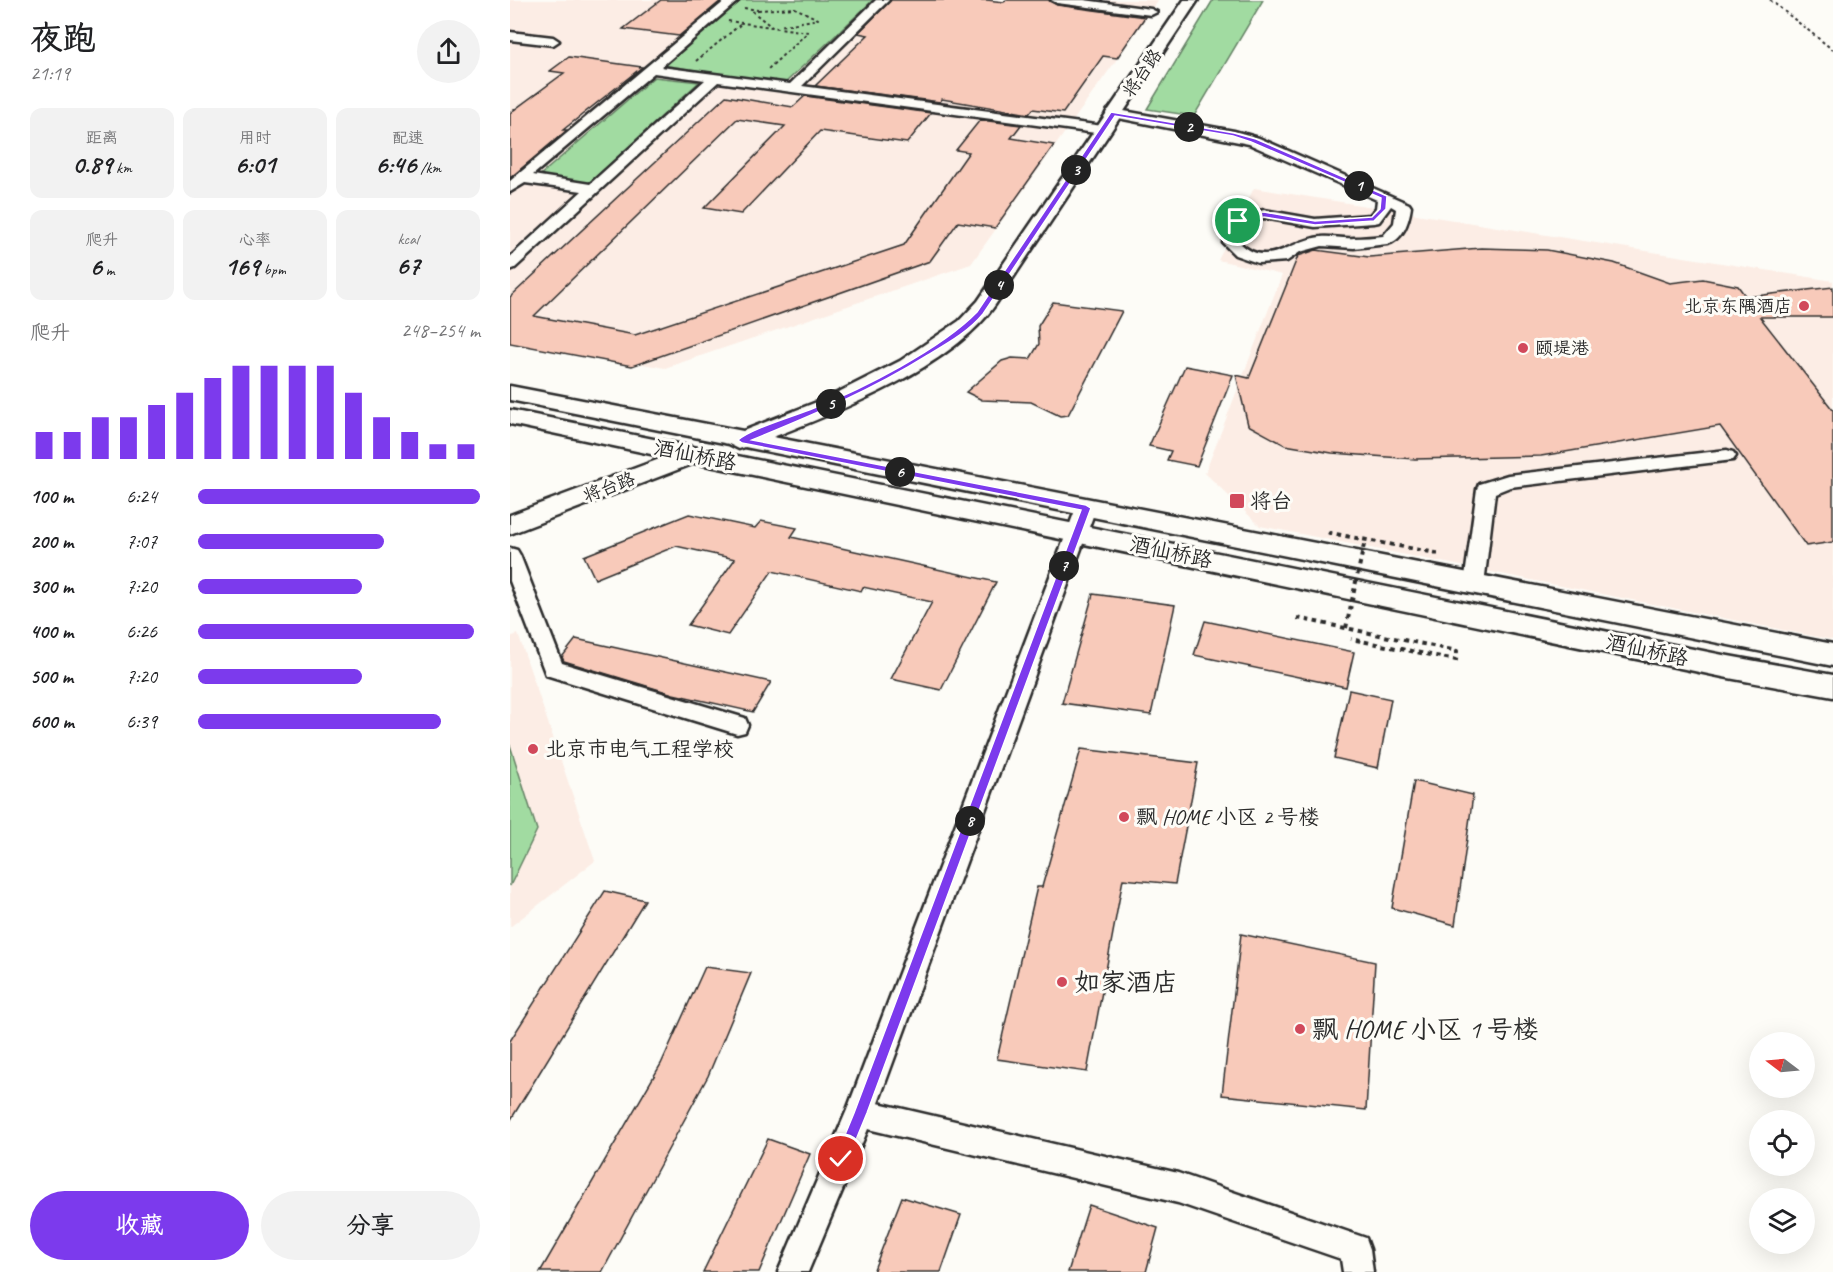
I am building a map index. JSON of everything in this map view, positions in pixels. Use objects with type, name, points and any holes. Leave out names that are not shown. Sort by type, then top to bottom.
[{"type":"main road","name":"将台路","points":[[510,525],[825,407],[886,377],[965,329],[979,314],[1191,0]]},
{"type":"main road","name":"酒仙桥路","points":[[510,393],[742,440],[1081,520],[1723,666],[1833,686]]},
{"type":"main road","name":"酒仙桥路","points":[[510,417],[695,454],[1473,584],[1833,655]]},
{"type":"street","points":[[793,88],[883,0]]},
{"type":"street","points":[[1057,0],[1151,12]]},
{"type":"street","points":[[510,188],[729,3]]},
{"type":"street","points":[[510,36],[553,41]]},
{"type":"street","points":[[510,46],[539,50]]},
{"type":"street","points":[[649,69],[1102,130]]},
{"type":"street","points":[[512,261],[715,78]]},
{"type":"street","points":[[1113,113],[1234,135],[1254,141],[1385,198],[1404,207],[1401,224],[1387,240],[1354,243],[1322,241],[1295,249],[1282,258],[1258,258],[1239,252],[1231,243],[1238,221],[1264,214],[1315,223],[1374,219],[1383,209],[1385,198]]},
{"type":"street","points":[[522,178],[594,189]]},
{"type":"street","points":[[1473,584],[1486,489],[1508,481],[1727,456]]},
{"type":"street","points":[[793,1272],[860,1113],[1081,520]]},
{"type":"street","points":[[510,555],[554,669],[737,725]]},
{"type":"street","points":[[860,1113],[1178,1188],[1357,1261]]},
{"type":"path","points":[[1770,0],[1833,50]]},
{"type":"path","points":[[729,3],[758,10],[795,8],[814,15],[818,19],[773,27],[753,12],[758,10]]},
{"type":"path","points":[[681,73],[742,23],[808,32],[753,83]]},
{"type":"path","points":[[1346,628],[1365,540]]},
{"type":"path","points":[[1297,618],[1457,651],[1456,660],[1351,639]]},
{"type":"shaded area","points":[[510,0],[1159,0],[971,264],[665,368],[510,341]]},
{"type":"shaded area","name":"颐堤港","points":[[1254,188],[1833,281],[1833,640],[1260,526],[1205,473],[1282,275],[1218,260]]},
{"type":"shaded area","name":"北京市电气工程学校","points":[[518,634],[595,861],[510,927],[510,637]]},
{"type":"green space","points":[[742,0],[873,0],[785,83],[661,65]]},
{"type":"green space","points":[[1213,0],[1263,0],[1194,116],[1147,109]]},
{"type":"green space","points":[[654,77],[699,82],[588,184],[538,177]]},
{"type":"green space","points":[[510,745],[537,830],[510,886]]},
{"type":"building","points":[[661,0],[722,0],[679,36],[623,29]]},
{"type":"building","points":[[891,0],[1004,2],[1006,0],[1049,0],[1057,5],[1145,17],[1117,58],[1103,56],[1063,113],[1033,109],[1029,114],[942,99],[940,102],[815,86],[868,35],[858,33]]},
{"type":"building","points":[[569,57],[642,67],[563,130],[567,130],[510,178],[510,113],[564,73],[550,71]]},
{"type":"building","points":[[726,96],[793,107],[805,96],[931,113],[907,143],[820,131],[741,214],[704,208],[785,126],[737,119],[534,316],[635,335],[904,245],[969,152],[956,150],[980,120],[1021,125],[1011,138],[1054,145],[995,228],[958,222],[930,261],[632,366],[510,343],[510,297]]},
{"type":"building","name":"颐堤港","points":[[1481,248],[1547,250],[1614,263],[1670,283],[1703,279],[1738,286],[1746,297],[1833,287],[1833,317],[1760,317],[1833,410],[1833,542],[1806,546],[1720,426],[1541,456],[1415,459],[1332,453],[1285,445],[1248,425],[1236,375],[1249,378],[1298,256],[1316,250],[1369,257]]},
{"type":"building","points":[[1053,302],[1122,311],[1068,415],[1060,416],[1031,402],[982,400],[966,392],[1002,361],[1012,358],[1030,359],[1039,344],[1038,326]]},
{"type":"building","points":[[1185,366],[1233,375],[1197,466],[1167,460],[1171,451],[1149,446]]},
{"type":"building","points":[[689,514],[755,528],[761,521],[797,528],[791,537],[996,582],[941,690],[891,679],[932,602],[863,587],[861,591],[772,571],[728,635],[688,625],[735,559],[676,546],[595,579],[584,556]]},
{"type":"building","points":[[1093,594],[1175,605],[1151,715],[1062,703]]},
{"type":"building","points":[[1205,621],[1354,652],[1346,687],[1194,655]]},
{"type":"building","points":[[576,639],[771,682],[753,712],[673,694],[564,661],[562,657]]},
{"type":"building","points":[[1349,690],[1391,699],[1378,768],[1334,758]]},
{"type":"building","points":[[1081,749],[1198,763],[1175,884],[1123,879],[1087,1072],[997,1059],[1037,887],[1042,887]]},
{"type":"building","points":[[1414,781],[1473,795],[1455,925],[1392,908]]},
{"type":"building","points":[[605,891],[645,900],[510,1121],[510,1041]]},
{"type":"building","name":"飘 HOME 小区 1 号楼","points":[[1241,934],[1375,962],[1366,1110],[1222,1095]]},
{"type":"building","points":[[705,967],[751,973],[708,1076],[602,1272],[540,1272],[661,1064]]},
{"type":"building","points":[[768,1139],[810,1154],[759,1272],[703,1272]]},
{"type":"building","points":[[902,1197],[961,1215],[941,1272],[873,1272]]},
{"type":"building","points":[[1089,1205],[1158,1228],[1146,1272],[1068,1272]]},
{"type":"place","name":"北京东隅酒店","points":[[1804,306]]},
{"type":"place","name":"颐堤港","points":[[1523,348]]},
{"type":"place","name":"将台","points":[[1237,501]]},
{"type":"place","name":"北京市电气工程学校","points":[[533,749]]},
{"type":"place","name":"飘 HOME 小区 2 号楼","points":[[1124,817]]},
{"type":"place","name":"如家酒店","points":[[1062,982]]},
{"type":"place","name":"飘 HOME 小区 1 号楼","points":[[1300,1029]]},
{"type":"route","points":[[841,1159],[1086,508],[742,440],[825,407],[886,377],[965,329],[979,314],[1113,113],[1234,135],[1254,141],[1385,198],[1383,209],[1374,219],[1315,223],[1264,214],[1238,221]]}]
